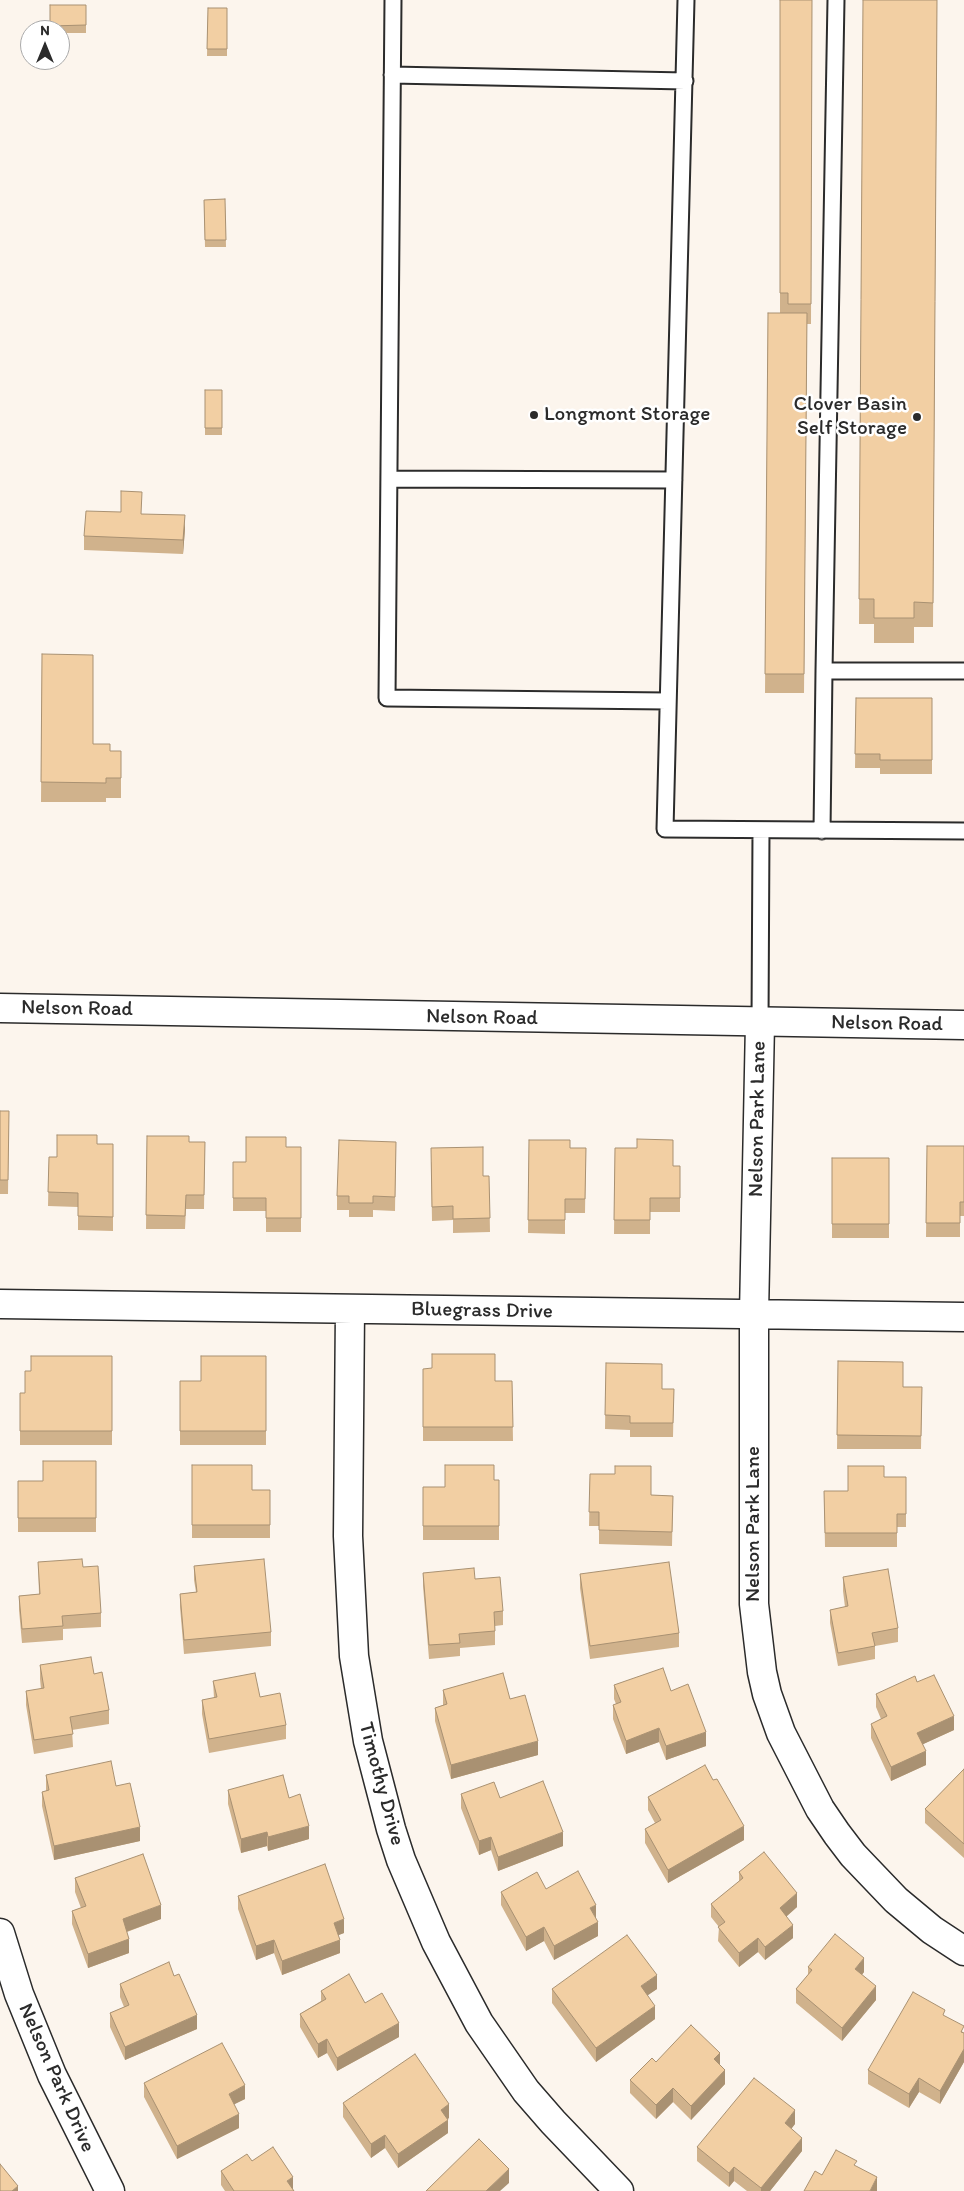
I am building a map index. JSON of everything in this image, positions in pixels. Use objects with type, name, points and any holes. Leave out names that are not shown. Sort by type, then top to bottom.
[{"type":"street","name":"Nelson Road","points":[[0,1008],[760,1023],[964,1025]]},
{"type":"street","name":"Nelson Park Lane","points":[[760,1023],[754,1314],[754,1604],[759,1653],[767,1694],[781,1734],[812,1793],[837,1834],[853,1855],[896,1900],[921,1922],[964,1951]]},
{"type":"street","name":"Bluegrass Drive","points":[[0,1304],[964,1318]]},
{"type":"street","name":"Timothy Drive","points":[[350,1309],[348,1536],[354,1648],[360,1700],[368,1741],[391,1829],[401,1860],[436,1942],[478,2023],[526,2091],[619,2191]]},
{"type":"street","name":"Nelson Park Drive","points":[[0,1933],[19,1994],[52,2075],[110,2191]]},
{"type":"lane","points":[[393,0],[387,698],[667,701]]},
{"type":"lane","points":[[686,0],[665,830],[964,831]]},
{"type":"lane","points":[[822,831],[836,0]]},
{"type":"lane","points":[[392,75],[685,81]]},
{"type":"lane","points":[[389,479],[674,480]]},
{"type":"lane","points":[[824,671],[964,671]]},
{"type":"lane","points":[[760,1023],[761,831]]},
{"type":"building","points":[[780,0],[812,0],[811,304],[788,304],[788,293],[780,293]]},
{"type":"building","points":[[863,0],[937,0],[933,603],[914,602],[914,618],[874,618],[874,599],[859,599]]},
{"type":"building","points":[[50,5],[86,5],[86,25],[70,25],[70,20],[50,20]]},
{"type":"building","points":[[208,8],[227,8],[227,49],[207,49]]},
{"type":"building","points":[[225,199],[226,240],[205,240],[204,200]]},
{"type":"building","points":[[768,313],[807,313],[804,674],[765,674]]},
{"type":"building","points":[[205,390],[222,390],[222,428],[205,428]]},
{"type":"building","points":[[121,491],[142,492],[141,514],[185,515],[183,540],[84,536],[86,511],[121,512]]},
{"type":"building","points":[[42,654],[93,655],[93,744],[110,744],[110,751],[121,751],[121,778],[106,778],[106,783],[41,782]]},
{"type":"building","points":[[856,698],[932,698],[932,760],[880,760],[880,754],[855,754]]},
{"type":"building","points":[[0,1111],[9,1111],[8,1180],[0,1180]]},
{"type":"building","points":[[57,1135],[97,1135],[97,1144],[113,1144],[113,1217],[78,1216],[78,1193],[48,1192],[49,1157],[57,1157]]},
{"type":"building","points":[[147,1136],[189,1136],[189,1142],[205,1142],[204,1195],[186,1195],[185,1216],[146,1215]]},
{"type":"building","points":[[246,1137],[286,1137],[286,1147],[301,1147],[301,1218],[266,1218],[266,1198],[233,1198],[233,1162],[246,1162]]},
{"type":"building","points":[[637,1139],[673,1140],[673,1166],[680,1166],[680,1198],[650,1198],[650,1220],[614,1220],[615,1148],[637,1148]]},
{"type":"building","points":[[339,1140],[396,1142],[395,1197],[373,1196],[373,1203],[349,1203],[349,1196],[337,1196]]},
{"type":"building","points":[[529,1140],[570,1140],[570,1148],[586,1148],[585,1199],[565,1199],[565,1220],[528,1220]]},
{"type":"building","points":[[927,1146],[964,1146],[964,1202],[960,1202],[960,1223],[926,1223]]},
{"type":"building","points":[[483,1147],[483,1176],[489,1176],[490,1218],[453,1219],[453,1206],[432,1207],[431,1148]]},
{"type":"building","points":[[832,1158],[889,1158],[889,1224],[832,1224]]},
{"type":"building","points":[[432,1354],[495,1354],[495,1381],[512,1381],[513,1427],[423,1427],[423,1369],[432,1368]]},
{"type":"building","points":[[31,1356],[112,1356],[112,1431],[20,1431],[20,1393],[25,1393],[25,1371],[31,1371]]},
{"type":"building","points":[[201,1356],[266,1356],[266,1431],[180,1431],[180,1381],[201,1381]]},
{"type":"building","points":[[838,1361],[903,1362],[903,1387],[922,1387],[921,1436],[837,1435]]},
{"type":"building","points":[[606,1363],[662,1364],[662,1389],[674,1389],[673,1423],[630,1423],[630,1416],[605,1415]]},
{"type":"building","points":[[43,1461],[96,1461],[96,1518],[18,1518],[18,1481],[43,1481]]},
{"type":"building","points":[[192,1465],[252,1465],[252,1490],[270,1490],[270,1525],[192,1525]]},
{"type":"building","points":[[445,1465],[494,1465],[494,1480],[499,1480],[499,1526],[423,1526],[423,1487],[445,1487]]},
{"type":"building","points":[[615,1466],[651,1466],[651,1495],[673,1496],[672,1532],[599,1530],[599,1512],[589,1512],[590,1474],[615,1474]]},
{"type":"building","points":[[848,1466],[884,1466],[884,1477],[906,1477],[906,1514],[897,1514],[897,1533],[825,1533],[824,1491],[848,1491]]},
{"type":"building","points":[[82,1559],[83,1567],[98,1566],[101,1613],[62,1616],[63,1626],[22,1629],[19,1596],[40,1594],[38,1562]]},
{"type":"building","points":[[264,1559],[271,1632],[184,1640],[180,1594],[197,1592],[194,1566]]},
{"type":"building","points":[[669,1562],[679,1633],[590,1646],[580,1574]]},
{"type":"building","points":[[474,1568],[475,1579],[500,1577],[503,1611],[494,1612],[495,1631],[459,1634],[460,1643],[429,1645],[423,1573]]},
{"type":"building","points":[[888,1569],[898,1628],[872,1633],[875,1646],[838,1653],[830,1610],[848,1606],[843,1577]]},
{"type":"building","points":[[91,1657],[94,1674],[102,1672],[109,1710],[70,1717],[73,1734],[34,1740],[26,1691],[44,1688],[40,1665]]},
{"type":"building","points":[[663,1668],[671,1691],[688,1684],[706,1732],[666,1746],[659,1728],[626,1741],[613,1705],[621,1702],[614,1685]]},
{"type":"building","points":[[255,1673],[260,1697],[280,1693],[286,1725],[209,1739],[202,1700],[217,1697],[213,1681]]},
{"type":"building","points":[[503,1673],[510,1699],[525,1695],[538,1741],[451,1765],[435,1708],[447,1704],[443,1690]]},
{"type":"building","points":[[934,1675],[954,1716],[917,1733],[926,1751],[891,1767],[871,1724],[887,1716],[876,1694],[915,1676],[917,1682]]},
{"type":"building","points":[[111,1761],[116,1786],[130,1783],[140,1827],[54,1846],[42,1792],[49,1790],[46,1775]]},
{"type":"building","points":[[705,1765],[713,1780],[717,1779],[744,1826],[668,1870],[645,1829],[661,1820],[648,1797]]},
{"type":"building","points":[[964,1769],[964,1844],[925,1809]]},
{"type":"building","points":[[283,1775],[289,1798],[300,1794],[309,1826],[268,1837],[267,1832],[241,1839],[228,1790]]},
{"type":"building","points":[[543,1781],[563,1832],[498,1857],[491,1837],[479,1841],[461,1794],[494,1782],[500,1798]]},
{"type":"building","points":[[764,1852],[797,1893],[780,1908],[793,1925],[765,1947],[758,1938],[739,1953],[718,1927],[725,1922],[711,1904],[743,1878],[739,1872]]},
{"type":"building","points":[[143,1854],[161,1905],[123,1919],[129,1939],[88,1954],[72,1911],[86,1906],[75,1878]]},
{"type":"building","points":[[325,1864],[344,1919],[334,1923],[340,1940],[282,1961],[274,1940],[256,1946],[238,1896]]},
{"type":"building","points":[[578,1871],[596,1905],[590,1908],[598,1922],[554,1946],[544,1927],[526,1937],[501,1892],[537,1872],[546,1889]]},
{"type":"building","points":[[835,1934],[864,1958],[855,1969],[876,1986],[842,2028],[796,1989],[812,1970],[808,1967]]},
{"type":"building","points":[[627,1935],[657,1975],[641,1986],[655,2006],[596,2048],[552,1989]]},
{"type":"building","points":[[169,1962],[174,1976],[179,1974],[197,2015],[125,2047],[110,2013],[129,2005],[120,1984]]},
{"type":"building","points":[[349,1974],[365,2003],[382,1993],[399,2023],[337,2058],[327,2039],[318,2044],[300,2014],[326,1999],[321,1991]]},
{"type":"building","points":[[913,1992],[945,2010],[943,2015],[964,2026],[961,2032],[964,2033],[964,2049],[940,2091],[919,2078],[909,2094],[868,2070]]},
{"type":"building","points":[[691,2025],[720,2053],[714,2059],[725,2070],[691,2106],[673,2088],[656,2105],[630,2080],[652,2058],[656,2062]]},
{"type":"building","points":[[222,2043],[245,2085],[229,2094],[239,2114],[177,2146],[144,2083]]},
{"type":"building","points":[[415,2054],[449,2104],[441,2110],[448,2120],[398,2154],[385,2135],[371,2144],[343,2103]]},
{"type":"building","points":[[754,2078],[795,2110],[785,2123],[802,2138],[761,2188],[734,2167],[729,2173],[697,2147]]},
{"type":"building","points":[[479,2139],[509,2169],[486,2191],[426,2191]]},
{"type":"building","points":[[273,2147],[293,2177],[287,2181],[294,2191],[234,2191],[221,2171],[247,2154],[252,2161]]},
{"type":"building","points":[[836,2150],[857,2161],[854,2165],[877,2177],[870,2191],[804,2191],[815,2171],[822,2175]]},
{"type":"building","points":[[0,2164],[18,2186],[12,2191],[0,2191]]},
{"type":"place","name":"Longmont Storage","points":[[534,415]]},
{"type":"place","name":"Clover Basin Self Storage","points":[[917,417]]}]
